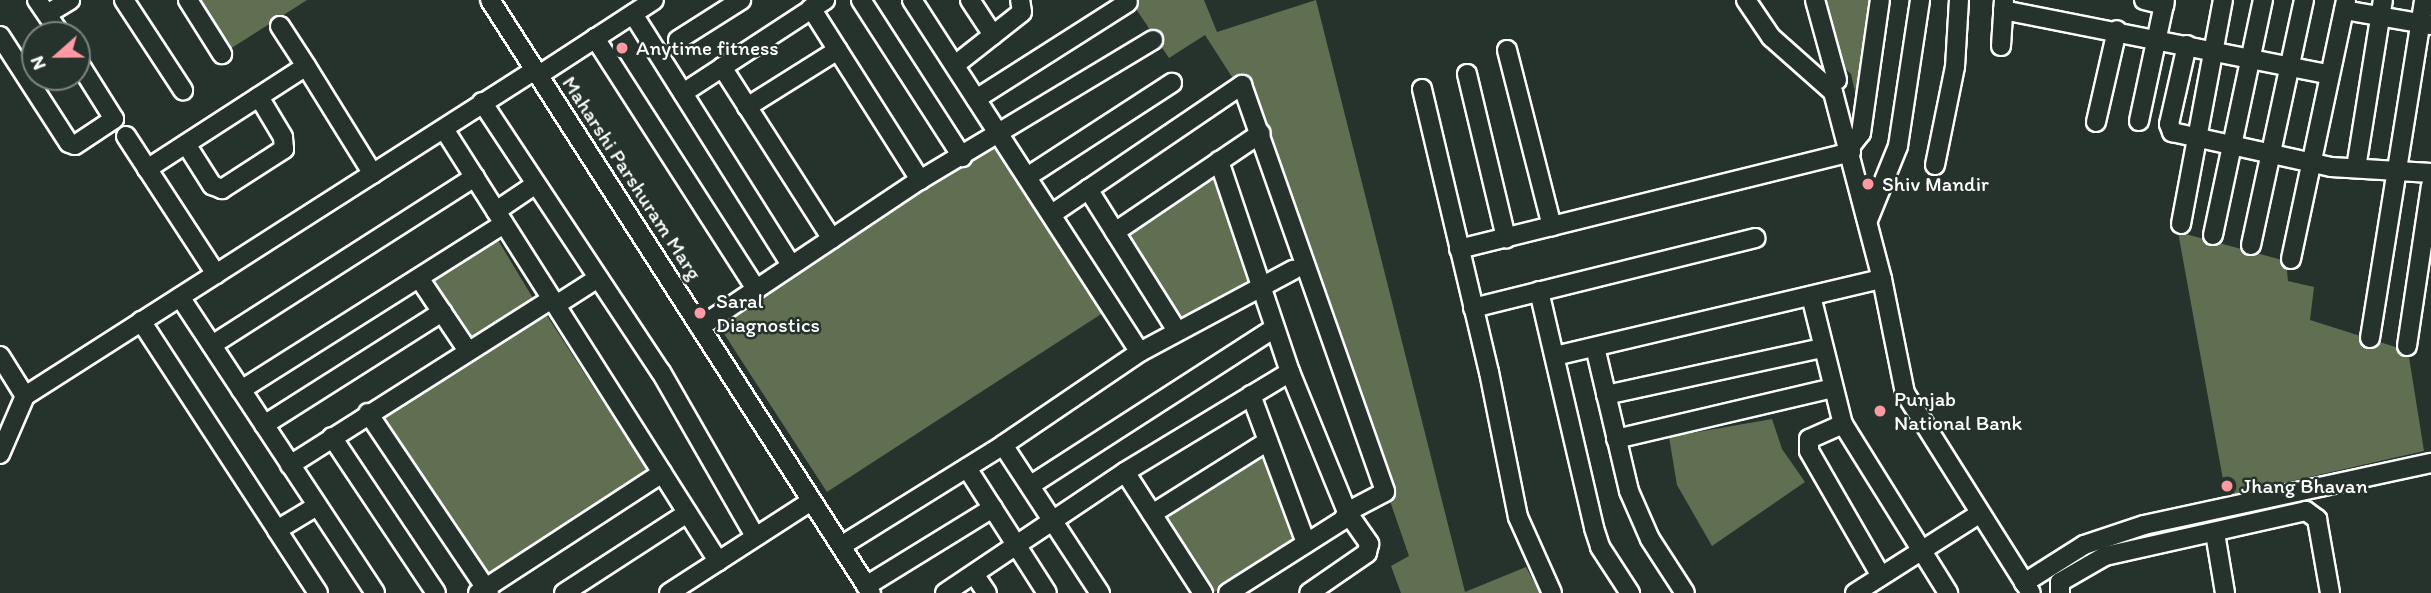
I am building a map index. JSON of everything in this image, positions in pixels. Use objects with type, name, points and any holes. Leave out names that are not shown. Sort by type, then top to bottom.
[{"type":"street","points":[[42,7],[70,0]]},
{"type":"street","points":[[124,0],[183,90]]},
{"type":"street","points":[[188,0],[222,54]]},
{"type":"street","name":"Maharshi Parshuram Marg","points":[[490,0],[869,590]]},
{"type":"street","points":[[1,449],[25,396],[444,129],[482,102],[537,73],[654,0]]},
{"type":"street","points":[[678,40],[741,0]]},
{"type":"street","points":[[861,0],[962,157]]},
{"type":"street","points":[[912,0],[1140,352]]},
{"type":"street","points":[[971,0],[993,35]]},
{"type":"street","points":[[955,65],[1022,12],[1020,0]]},
{"type":"street","points":[[1746,0],[1771,37],[1833,92],[1868,220],[1905,393],[2028,588],[2084,545],[2132,529],[2431,463]]},
{"type":"street","points":[[1815,0],[1837,80]]},
{"type":"street","points":[[1459,250],[1850,149],[1861,133],[1880,0]]},
{"type":"street","points":[[1868,220],[1898,146],[1920,0]]},
{"type":"street","points":[[1935,164],[1955,67],[1959,0]]},
{"type":"street","points":[[2139,121],[2164,2],[2144,0]]},
{"type":"street","points":[[2181,224],[2223,0]]},
{"type":"street","points":[[2213,235],[2263,0]]},
{"type":"street","points":[[2251,245],[2293,67],[2304,0]]},
{"type":"street","points":[[2370,338],[2397,170],[2426,24],[2424,0]]},
{"type":"street","points":[[976,99],[1128,2]]},
{"type":"street","points":[[683,93],[818,4],[838,50],[920,180]]},
{"type":"street","points":[[2001,46],[2003,5],[2330,75]]},
{"type":"street","points":[[2291,259],[2345,5],[2382,8],[2426,24]]},
{"type":"street","points":[[2356,168],[2382,8]]},
{"type":"street","points":[[633,13],[791,265]]},
{"type":"street","points":[[281,26],[373,174]]},
{"type":"street","points":[[2096,122],[2118,30]]},
{"type":"street","points":[[0,36],[21,69]]},
{"type":"street","points":[[596,38],[757,289]]},
{"type":"street","points":[[700,327],[920,180],[1000,136],[1153,40]]},
{"type":"street","points":[[2187,45],[2168,128],[2198,138],[2310,162],[2431,173]]},
{"type":"street","points":[[747,107],[838,50]]},
{"type":"street","points":[[1507,50],[1552,226]]},
{"type":"street","points":[[147,169],[306,66]]},
{"type":"street","points":[[722,67],[832,239]]},
{"type":"street","points":[[1467,74],[1506,238]]},
{"type":"street","points":[[35,91],[69,143],[75,145],[114,119],[91,82]]},
{"type":"street","points":[[1027,177],[1172,83]]},
{"type":"street","points":[[1052,214],[1242,85],[1385,492],[1347,512],[1343,520],[1228,593]]},
{"type":"street","points":[[1422,89],[1518,517],[1552,593]]},
{"type":"street","points":[[186,144],[212,185],[222,189],[284,149],[283,137],[259,97]]},
{"type":"street","points":[[482,102],[661,372],[755,536]]},
{"type":"street","points":[[444,129],[718,561]]},
{"type":"street","points":[[1115,232],[1261,133]]},
{"type":"street","points":[[126,135],[216,274]]},
{"type":"street","points":[[1219,161],[1290,372],[1347,512],[1370,548],[1309,593]]},
{"type":"street","points":[[212,345],[475,177]]},
{"type":"street","points":[[241,390],[419,278],[500,217],[536,184]]},
{"type":"street","points":[[2407,346],[2431,186]]},
{"type":"street","points":[[1088,189],[1177,331]]},
{"type":"street","points":[[1473,308],[1755,238]]},
{"type":"street","points":[[841,547],[1003,445],[1140,352],[1293,270]]},
{"type":"street","points":[[419,278],[468,351]]},
{"type":"street","points":[[290,465],[468,351],[598,278]]},
{"type":"street","points":[[1555,356],[1882,279]]},
{"type":"street","points":[[1539,291],[1594,528],[1600,547],[1630,593]]},
{"type":"street","points":[[1811,296],[1843,424],[1920,551],[1939,590]]},
{"type":"street","points":[[180,297],[375,593]]},
{"type":"street","points":[[264,425],[442,312]]},
{"type":"street","points":[[141,321],[318,593]]},
{"type":"street","points":[[1031,485],[1275,328]]},
{"type":"street","points":[[1595,347],[1616,439],[1639,518],[1685,593]]},
{"type":"street","points":[[1606,395],[1822,348]]},
{"type":"street","points":[[0,356],[25,396]]},
{"type":"street","points":[[945,593],[1125,472],[1290,372]]},
{"type":"street","points":[[1616,439],[1833,388]]},
{"type":"street","points":[[1251,395],[1306,543]]},
{"type":"street","points":[[368,413],[484,591],[662,473]]},
{"type":"street","points":[[1843,424],[1809,439],[1809,451],[1881,576]]},
{"type":"street","points":[[332,437],[436,593]]},
{"type":"street","points":[[1152,514],[1268,441]]},
{"type":"street","points":[[1003,445],[1055,518],[1100,593]]},
{"type":"street","points":[[967,468],[1047,593]]},
{"type":"street","points":[[1125,472],[1203,593]]},
{"type":"street","points":[[669,593],[811,500]]},
{"type":"street","points":[[277,530],[317,506]]},
{"type":"street","points":[[869,590],[993,508]]},
{"type":"street","points":[[564,593],[687,513]]},
{"type":"street","points":[[2060,593],[2060,582],[2105,556],[2313,513],[2330,593]]},
{"type":"street","points":[[1855,593],[1979,514]]},
{"type":"street","points":[[2215,533],[2225,593]]},
{"type":"street","points":[[974,574],[987,593]]},
{"type":"green space","points":[[188,0],[307,0],[222,54]]},
{"type":"green space","points":[[1130,0],[1204,0],[1217,32],[1316,0],[1465,592],[1526,567],[1540,593],[1401,593],[1391,566],[1409,556],[1243,76],[1234,80],[1205,35],[1169,58]]},
{"type":"green space","points":[[1817,0],[1878,0],[1862,123],[1851,74],[1828,53]]},
{"type":"green space","points":[[992,144],[1102,313],[827,492],[717,323]]},
{"type":"green space","points":[[1211,173],[1249,280],[1176,325],[1119,235]]},
{"type":"green space","points":[[2178,232],[2286,261],[2288,281],[2314,287],[2310,320],[2408,351],[2424,451],[2226,496]]},
{"type":"green space","points":[[498,240],[534,300],[467,340],[431,280]]},
{"type":"green space","points":[[544,311],[649,473],[487,578],[382,416]]},
{"type":"green space","points":[[1772,419],[1782,449],[1805,482],[1712,546],[1677,485],[1669,437]]},
{"type":"green space","points":[[1266,450],[1300,541],[1213,593],[1164,516]]},
{"type":"place","name":"Anytime fitness","points":[[622,48]]},
{"type":"place","name":"Shiv Mandir","points":[[1868,184]]},
{"type":"place","name":"Saral Diagnostics","points":[[700,313]]},
{"type":"place","name":"Punjab National Bank","points":[[1880,411]]},
{"type":"place","name":"Jhang Bhavan","points":[[2227,486]]}]
